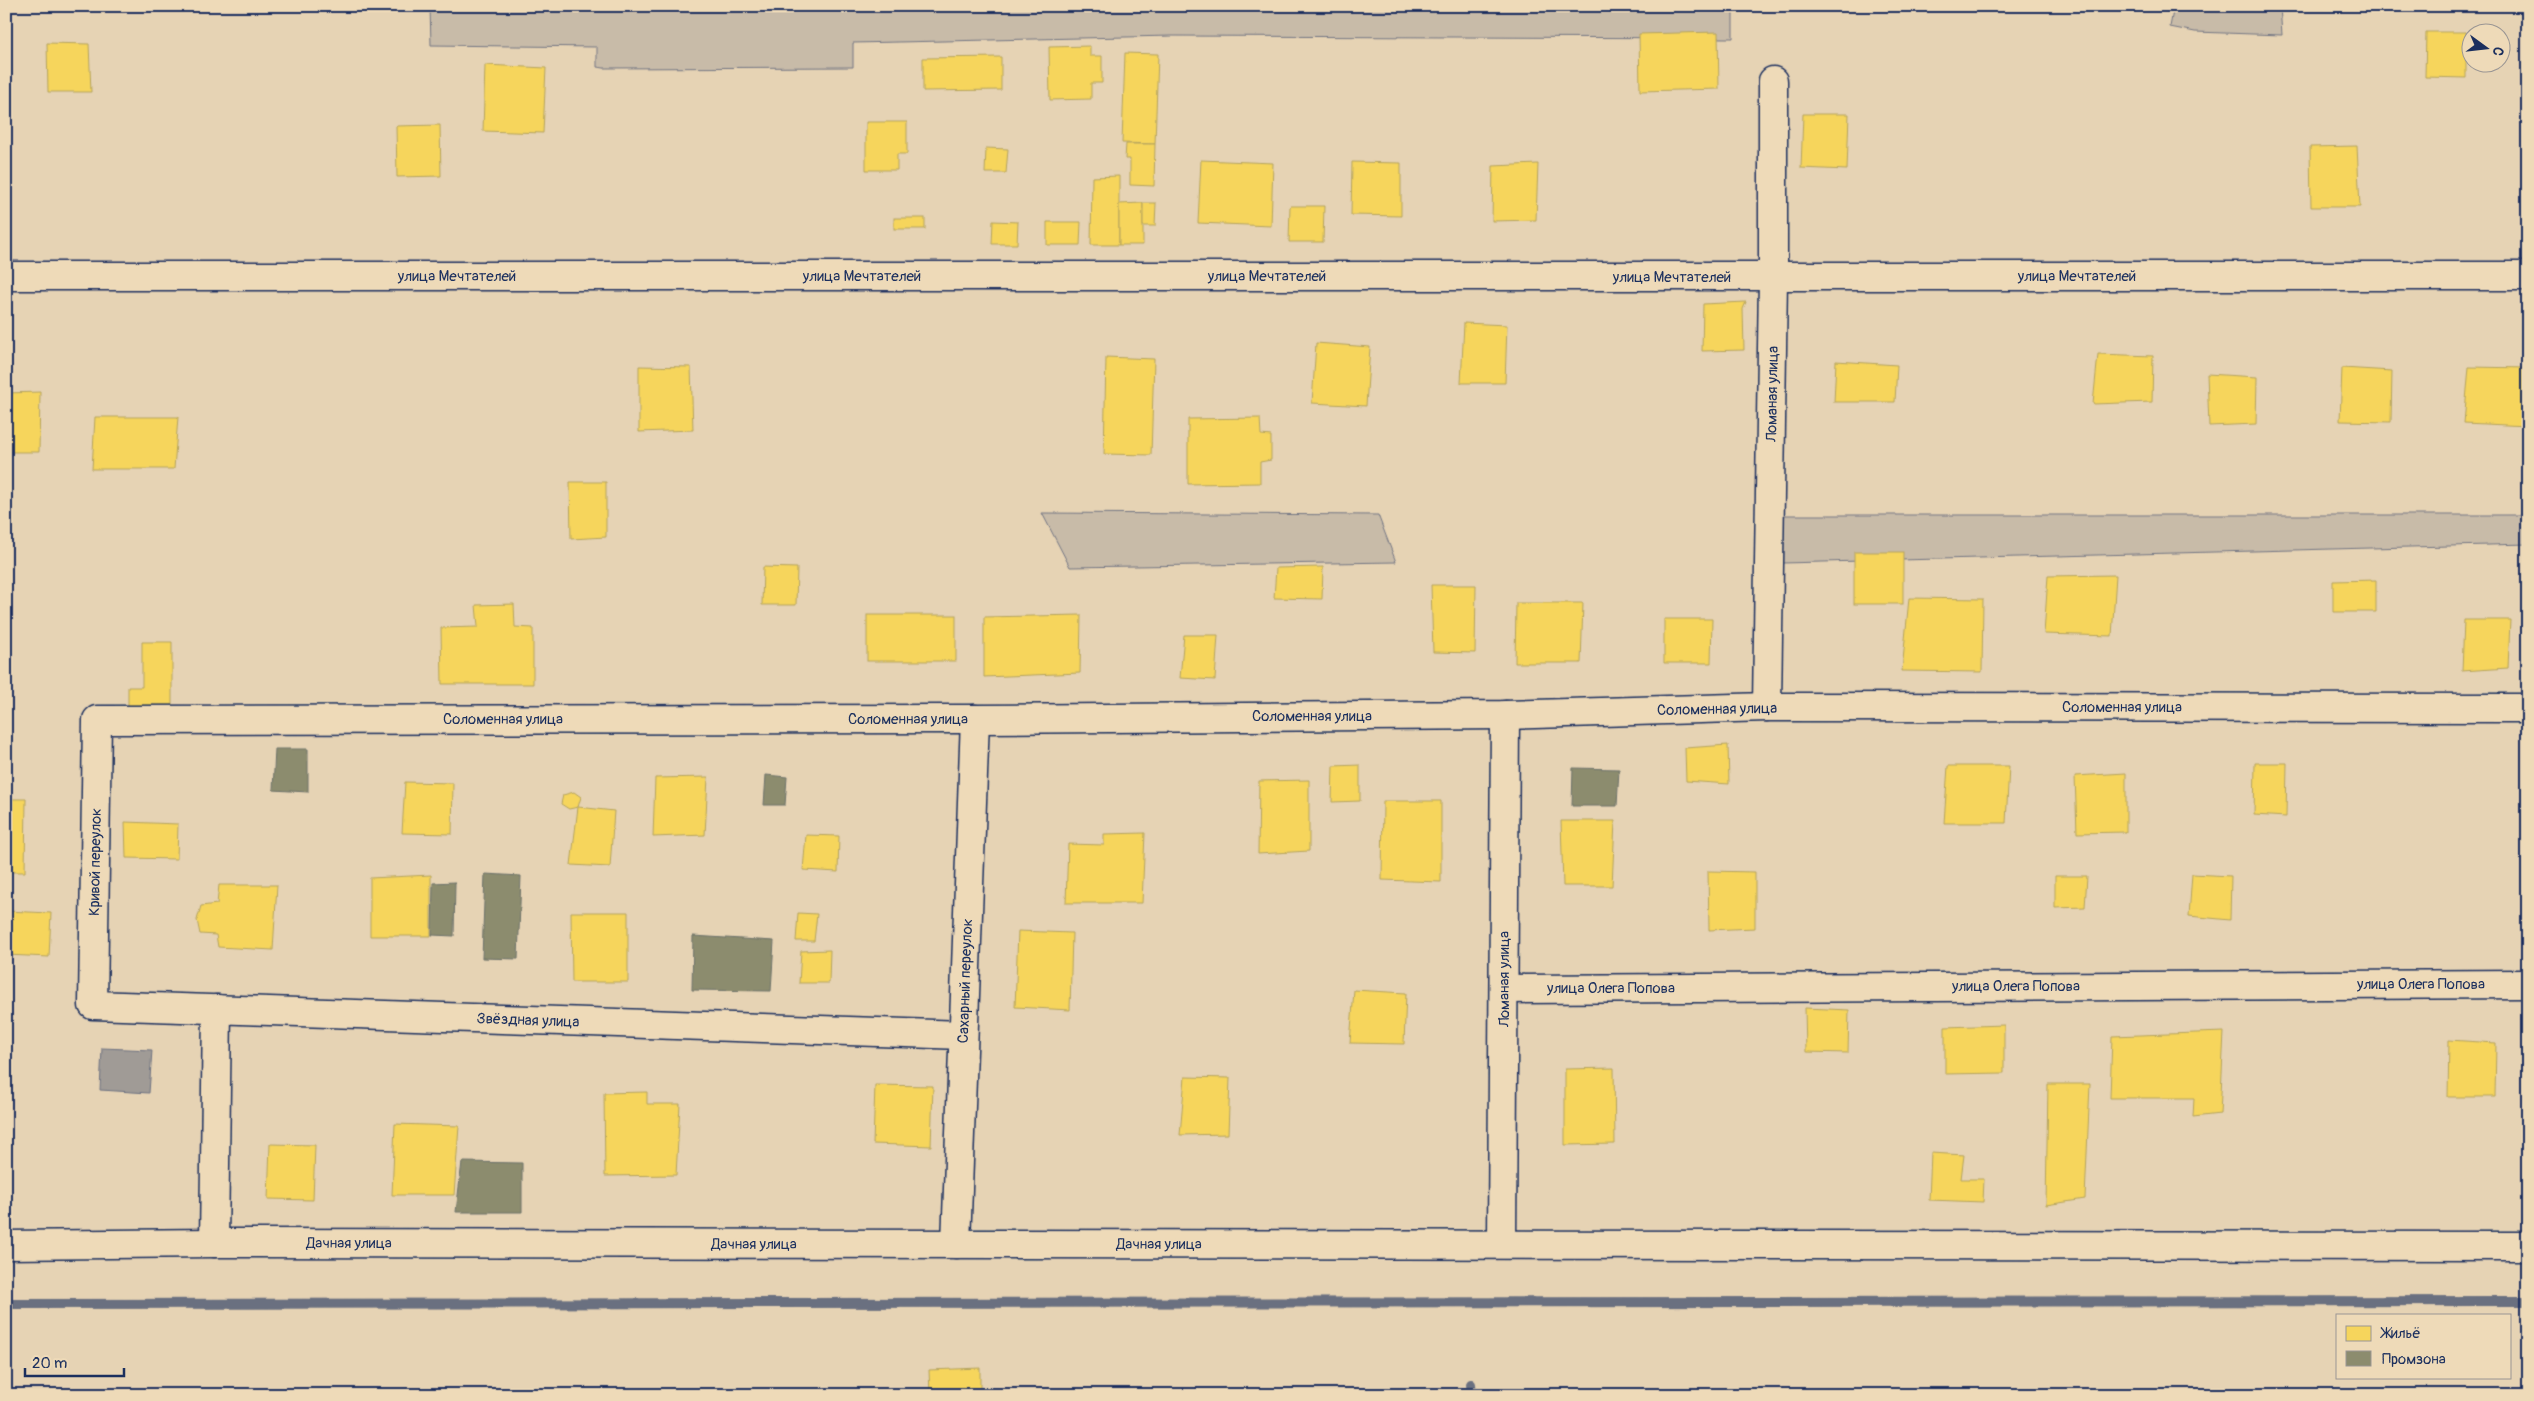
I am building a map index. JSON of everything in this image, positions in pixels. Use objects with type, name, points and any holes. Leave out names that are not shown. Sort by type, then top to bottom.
[{"type":"street","name":"Ломаная улица","points":[[1767,708],[1773,276],[1773,81]]},
{"type":"street","name":"улица Мечтателей","points":[[6,276],[2528,276]]},
{"type":"street","name":"Соломенная улица","points":[[97,720],[975,719],[1505,715],[1767,708],[2528,708]]},
{"type":"street","name":"Ломаная улица","points":[[1502,1244],[1505,715]]},
{"type":"street","name":"Сахарный переулок","points":[[956,1244],[975,719]]},
{"type":"street","name":"Кривой переулок","points":[[93,1005],[97,720]]},
{"type":"street","name":"улица Олега Попова","points":[[1504,989],[2528,984]]},
{"type":"street","name":"Звёздная улица","points":[[93,1005],[963,1035]]},
{"type":"street","points":[[214,1243],[217,1009]]},
{"type":"street","name":"Дачная улица","points":[[6,1245],[214,1243],[2528,1246]]},
{"type":"shaded area","points":[[430,6],[1733,6],[1733,38],[1171,36],[853,43],[853,67],[604,68],[597,67],[597,47],[431,45]]},
{"type":"shaded area","points":[[2174,6],[2280,6],[2282,35],[2195,32],[2170,27]]},
{"type":"shaded area","points":[[1042,513],[1378,515],[1396,562],[1070,567]]},
{"type":"shaded area","points":[[1783,515],[2528,515],[2528,544],[1783,563]]},
{"type":"shaded area","points":[[102,1048],[152,1050],[149,1093],[100,1090]]},
{"type":"building: Жильё","points":[[1718,32],[1719,89],[1640,91],[1639,34]]},
{"type":"building: Жильё","points":[[2426,32],[2462,32],[2462,72],[2466,72],[2466,78],[2425,77]]},
{"type":"building: Жильё","points":[[47,43],[89,44],[91,92],[48,92]]},
{"type":"building: Жильё","points":[[1090,46],[1090,56],[1102,56],[1102,83],[1091,83],[1091,99],[1050,100],[1049,47]]},
{"type":"building: Жильё","points":[[1125,53],[1158,54],[1155,144],[1122,143]]},
{"type":"building: Жильё","points":[[1001,57],[1001,90],[923,91],[923,58]]},
{"type":"building: Жильё","points":[[485,65],[546,68],[543,133],[483,131]]},
{"type":"building: Жильё","points":[[1803,114],[1849,114],[1847,170],[1801,168]]},
{"type":"building: Жильё","points":[[866,122],[907,122],[907,154],[897,154],[897,170],[866,170]]},
{"type":"building: Жильё","points":[[440,125],[441,176],[397,177],[396,126]]},
{"type":"building: Жильё","points":[[1126,144],[1155,144],[1154,186],[1130,185],[1130,159],[1125,159]]},
{"type":"building: Жильё","points":[[2357,146],[2360,207],[2311,207],[2310,147]]},
{"type":"building: Жильё","points":[[986,148],[1008,149],[1006,173],[985,173]]},
{"type":"building: Жильё","points":[[1201,160],[1273,163],[1271,226],[1198,223]]},
{"type":"building: Жильё","points":[[1352,162],[1401,163],[1401,216],[1351,215]]},
{"type":"building: Жильё","points":[[1538,164],[1536,220],[1492,221],[1493,166]]},
{"type":"building: Жильё","points":[[1119,176],[1119,245],[1091,245],[1092,177]]},
{"type":"building: Жильё","points":[[1143,203],[1143,245],[1119,245],[1119,204]]},
{"type":"building: Жильё","points":[[1143,203],[1156,203],[1155,226],[1143,226]]},
{"type":"building: Жильё","points":[[1290,206],[1324,206],[1323,242],[1289,242]]},
{"type":"building: Жильё","points":[[894,218],[925,218],[925,229],[894,229]]},
{"type":"building: Жильё","points":[[993,221],[1018,222],[1017,244],[992,244]]},
{"type":"building: Жильё","points":[[1047,222],[1081,222],[1080,245],[1047,245]]},
{"type":"building: Жильё","points":[[1746,302],[1743,309],[1744,350],[1702,351],[1703,304]]},
{"type":"building: Жильё","points":[[1464,323],[1507,325],[1505,383],[1461,383]]},
{"type":"building: Жильё","points":[[1316,343],[1370,347],[1366,406],[1312,403]]},
{"type":"building: Жильё","points":[[2098,354],[2153,356],[2152,402],[2093,404]]},
{"type":"building: Жильё","points":[[1106,357],[1154,359],[1151,455],[1104,454]]},
{"type":"building: Жильё","points":[[1836,361],[1897,365],[1895,402],[1834,402]]},
{"type":"building: Жильё","points":[[639,366],[691,367],[693,430],[639,432]]},
{"type":"building: Жильё","points":[[2469,367],[2528,368],[2527,426],[2464,423]]},
{"type":"building: Жильё","points":[[2342,368],[2392,371],[2391,422],[2340,421]]},
{"type":"building: Жильё","points":[[2207,374],[2257,377],[2256,424],[2209,426]]},
{"type":"building: Жильё","points":[[40,392],[39,452],[6,452],[6,393]]},
{"type":"building: Жильё","points":[[95,417],[178,417],[174,469],[92,469]]},
{"type":"building: Жильё","points":[[1260,418],[1261,435],[1271,436],[1271,460],[1260,462],[1260,483],[1188,484],[1188,419]]},
{"type":"building: Жильё","points":[[570,482],[606,482],[606,537],[571,539]]},
{"type":"building: Жильё","points":[[1854,552],[1903,552],[1903,604],[1854,604]]},
{"type":"building: Жильё","points":[[763,567],[797,568],[796,605],[762,605]]},
{"type":"building: Жильё","points":[[1323,567],[1322,599],[1274,598],[1276,568]]},
{"type":"building: Жильё","points":[[2116,575],[2112,636],[2044,634],[2048,576]]},
{"type":"building: Жильё","points":[[2376,580],[2376,612],[2333,612],[2333,581]]},
{"type":"building: Жильё","points":[[1431,585],[1476,585],[1475,653],[1433,652]]},
{"type":"building: Жильё","points":[[1909,598],[1983,599],[1982,672],[1902,671]]},
{"type":"building: Жильё","points":[[1516,603],[1583,603],[1581,663],[1515,663]]},
{"type":"building: Жильё","points":[[514,604],[515,627],[533,628],[533,684],[442,684],[441,628],[478,627],[476,605]]},
{"type":"building: Жильё","points":[[867,615],[956,615],[956,661],[867,661]]},
{"type":"building: Жильё","points":[[1081,615],[1080,673],[984,677],[984,617]]},
{"type":"building: Жильё","points":[[1664,619],[1712,619],[1711,663],[1664,663]]},
{"type":"building: Жильё","points":[[2464,620],[2510,620],[2508,668],[2462,671]]},
{"type":"building: Жильё","points":[[1184,635],[1218,635],[1215,680],[1180,678]]},
{"type":"building: Жильё","points":[[142,642],[172,642],[172,709],[128,709],[128,687],[142,687]]},
{"type":"building: Жильё","points":[[1728,745],[1729,784],[1686,781],[1685,748]]},
{"type":"building: Жильё","points":[[2255,763],[2287,763],[2286,817],[2254,815]]},
{"type":"building: Жильё","points":[[1360,765],[1360,801],[1332,802],[1333,766]]},
{"type":"building: Жильё","points":[[1948,766],[2009,766],[2006,823],[1944,823]]},
{"type":"building: Жильё","points":[[2126,773],[2126,832],[2077,833],[2075,776]]},
{"type":"building: Жильё","points":[[708,777],[705,835],[653,837],[655,778]]},
{"type":"building: Жильё","points":[[1309,780],[1309,851],[1258,854],[1259,781]]},
{"type":"building: Жильё","points":[[405,782],[453,783],[452,834],[402,833]]},
{"type":"building: Жильё","points":[[574,792],[581,797],[578,807],[569,809],[561,804],[563,795]]},
{"type":"building: Жильё","points":[[6,799],[26,799],[25,872],[6,872]]},
{"type":"building: Жильё","points":[[1383,801],[1441,801],[1441,882],[1382,880]]},
{"type":"building: Жильё","points":[[578,807],[614,811],[610,867],[571,865]]},
{"type":"building: Жильё","points":[[1561,821],[1615,821],[1612,886],[1563,886]]},
{"type":"building: Жильё","points":[[125,822],[178,824],[177,859],[126,858]]},
{"type":"building: Жильё","points":[[1145,833],[1142,903],[1066,903],[1068,844],[1104,845],[1104,834]]},
{"type":"building: Жильё","points":[[806,835],[839,836],[838,872],[803,870]]},
{"type":"building: Жильё","points":[[1708,871],[1755,872],[1755,928],[1709,930]]},
{"type":"building: Жильё","points":[[2192,874],[2231,876],[2230,920],[2189,916]]},
{"type":"building: Жильё","points":[[431,875],[431,936],[370,936],[370,878]]},
{"type":"building: Жильё","points":[[2055,876],[2087,876],[2085,907],[2055,908]]},
{"type":"building: Жильё","points":[[219,885],[277,885],[273,950],[218,947],[216,935],[200,934],[197,920],[201,906],[217,904]]},
{"type":"building: Жильё","points":[[6,911],[51,913],[49,957],[6,955]]},
{"type":"building: Жильё","points":[[571,912],[628,912],[628,982],[572,982]]},
{"type":"building: Жильё","points":[[798,913],[817,914],[814,941],[796,941]]},
{"type":"building: Жильё","points":[[1018,931],[1072,933],[1070,1010],[1015,1007]]},
{"type":"building: Жильё","points":[[830,950],[829,983],[799,983],[801,951]]},
{"type":"building: Жильё","points":[[1354,990],[1406,993],[1404,1044],[1350,1043]]},
{"type":"building: Жильё","points":[[1805,1008],[1849,1010],[1848,1053],[1806,1052]]},
{"type":"building: Жильё","points":[[2004,1025],[2004,1073],[1945,1074],[1945,1027]]},
{"type":"building: Жильё","points":[[2224,1032],[2220,1114],[2193,1117],[2194,1098],[2110,1098],[2112,1036]]},
{"type":"building: Жильё","points":[[2449,1040],[2496,1043],[2495,1097],[2448,1097]]},
{"type":"building: Жильё","points":[[6,1066],[11,1066],[9,1101],[6,1100]]},
{"type":"building: Жильё","points":[[1614,1068],[1615,1144],[1565,1145],[1565,1069]]},
{"type":"building: Жильё","points":[[1185,1077],[1230,1078],[1228,1134],[1180,1135]]},
{"type":"building: Жильё","points":[[2048,1084],[2090,1084],[2085,1199],[2046,1205]]},
{"type":"building: Жильё","points":[[875,1085],[933,1086],[931,1146],[873,1144]]},
{"type":"building: Жильё","points":[[647,1092],[647,1104],[680,1104],[676,1175],[605,1176],[604,1093]]},
{"type":"building: Жильё","points":[[395,1124],[459,1126],[454,1195],[392,1195]]},
{"type":"building: Жильё","points":[[270,1144],[315,1145],[313,1200],[268,1199]]},
{"type":"building: Жильё","points":[[1931,1153],[1964,1155],[1961,1179],[1984,1179],[1983,1202],[1929,1200]]},
{"type":"building: Жильё","points":[[980,1368],[980,1395],[930,1395],[929,1370]]},
{"type":"building: Жильё","points":[[845,1391],[891,1391],[891,1395],[845,1395]]},
{"type":"building: Жильё","points":[[302,1392],[362,1393],[362,1395],[302,1395]]},
{"type":"building: Промзона","points":[[275,749],[308,749],[308,792],[273,790]]},
{"type":"building: Промзона","points":[[1573,768],[1619,769],[1617,806],[1572,806]]},
{"type":"building: Промзона","points":[[766,775],[787,777],[785,805],[764,805]]},
{"type":"building: Промзона","points":[[485,874],[521,876],[518,959],[482,958]]},
{"type":"building: Промзона","points":[[455,882],[454,936],[432,935],[433,883]]},
{"type":"building: Промзона","points":[[693,936],[774,941],[771,991],[692,990]]},
{"type":"building: Промзона","points":[[462,1162],[522,1163],[522,1212],[456,1212]]},
{"type":"waterway","points":[[6,1304],[2528,1301]]},
{"type":"waterway","points":[[1471,1384],[1472,1395]]}]
